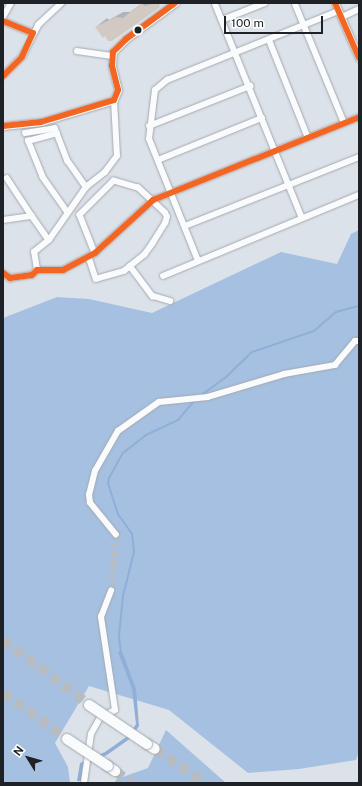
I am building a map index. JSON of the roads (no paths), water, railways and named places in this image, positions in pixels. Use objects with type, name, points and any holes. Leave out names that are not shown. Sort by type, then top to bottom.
[{"type":"highway","points":[[86,702],[151,746]]},
{"type":"highway","points":[[64,736],[111,769]]},
{"type":"street","points":[[3,17],[11,3]]},
{"type":"street","points":[[3,76],[22,57],[33,33],[46,16],[62,3]]},
{"type":"street","points":[[37,270],[34,252],[49,240],[86,186],[105,172],[117,156],[114,100],[118,90],[112,56],[119,45],[174,3]]},
{"type":"street","points":[[215,3],[302,217]]},
{"type":"street","points":[[222,20],[265,3]]},
{"type":"street","points":[[295,3],[344,122]]},
{"type":"street","points":[[335,3],[359,58]]},
{"type":"street","points":[[198,261],[149,139],[158,85],[304,25],[359,10]]},
{"type":"street","points":[[3,21],[33,33]]},
{"type":"street","points":[[269,39],[308,137]]},
{"type":"street","points":[[77,51],[112,56]]},
{"type":"street","points":[[150,126],[250,86]]},
{"type":"street","points":[[9,128],[41,122],[114,100]]},
{"type":"street","points":[[3,273],[10,278],[32,275],[37,270],[63,270],[95,253],[153,200],[359,117]]},
{"type":"street","points":[[158,160],[262,118]]},
{"type":"street","points":[[25,133],[55,128],[68,161],[86,186]]},
{"type":"street","points":[[57,133],[28,141],[43,178],[67,212]]},
{"type":"street","points":[[185,226],[359,157]]},
{"type":"street","points":[[7,178],[49,240]]},
{"type":"street","points":[[89,257],[96,279],[124,271],[144,255],[165,223],[167,217],[165,213],[153,200],[138,188],[114,181],[80,215],[95,253]]},
{"type":"street","points":[[163,276],[302,217],[359,195]]},
{"type":"street","points":[[3,220],[32,216]]},
{"type":"street","points":[[130,266],[153,296],[170,301]]},
{"type":"street","points":[[116,535],[90,503],[89,494],[96,471],[118,431],[159,402],[208,397],[284,374],[336,365],[355,342],[359,341]]},
{"type":"street","points":[[84,783],[91,734],[100,718],[115,710],[101,616],[111,591]]},
{"type":"waterway","points":[[200,396],[225,378],[252,352],[314,331],[336,312],[359,306]]},
{"type":"waterway","points":[[121,653],[119,636],[123,596],[134,552],[132,534],[118,514],[108,484],[109,478],[123,453],[146,435],[178,420],[195,400]]},
{"type":"tunnel","points":[[111,591],[116,535]]},
{"type":"tunnel","points":[[3,640],[83,700]]},
{"type":"tunnel","points":[[3,693],[61,734]]},
{"type":"tunnel","points":[[155,749],[205,783]]},
{"type":"tunnel","points":[[115,771],[132,783]]}]
